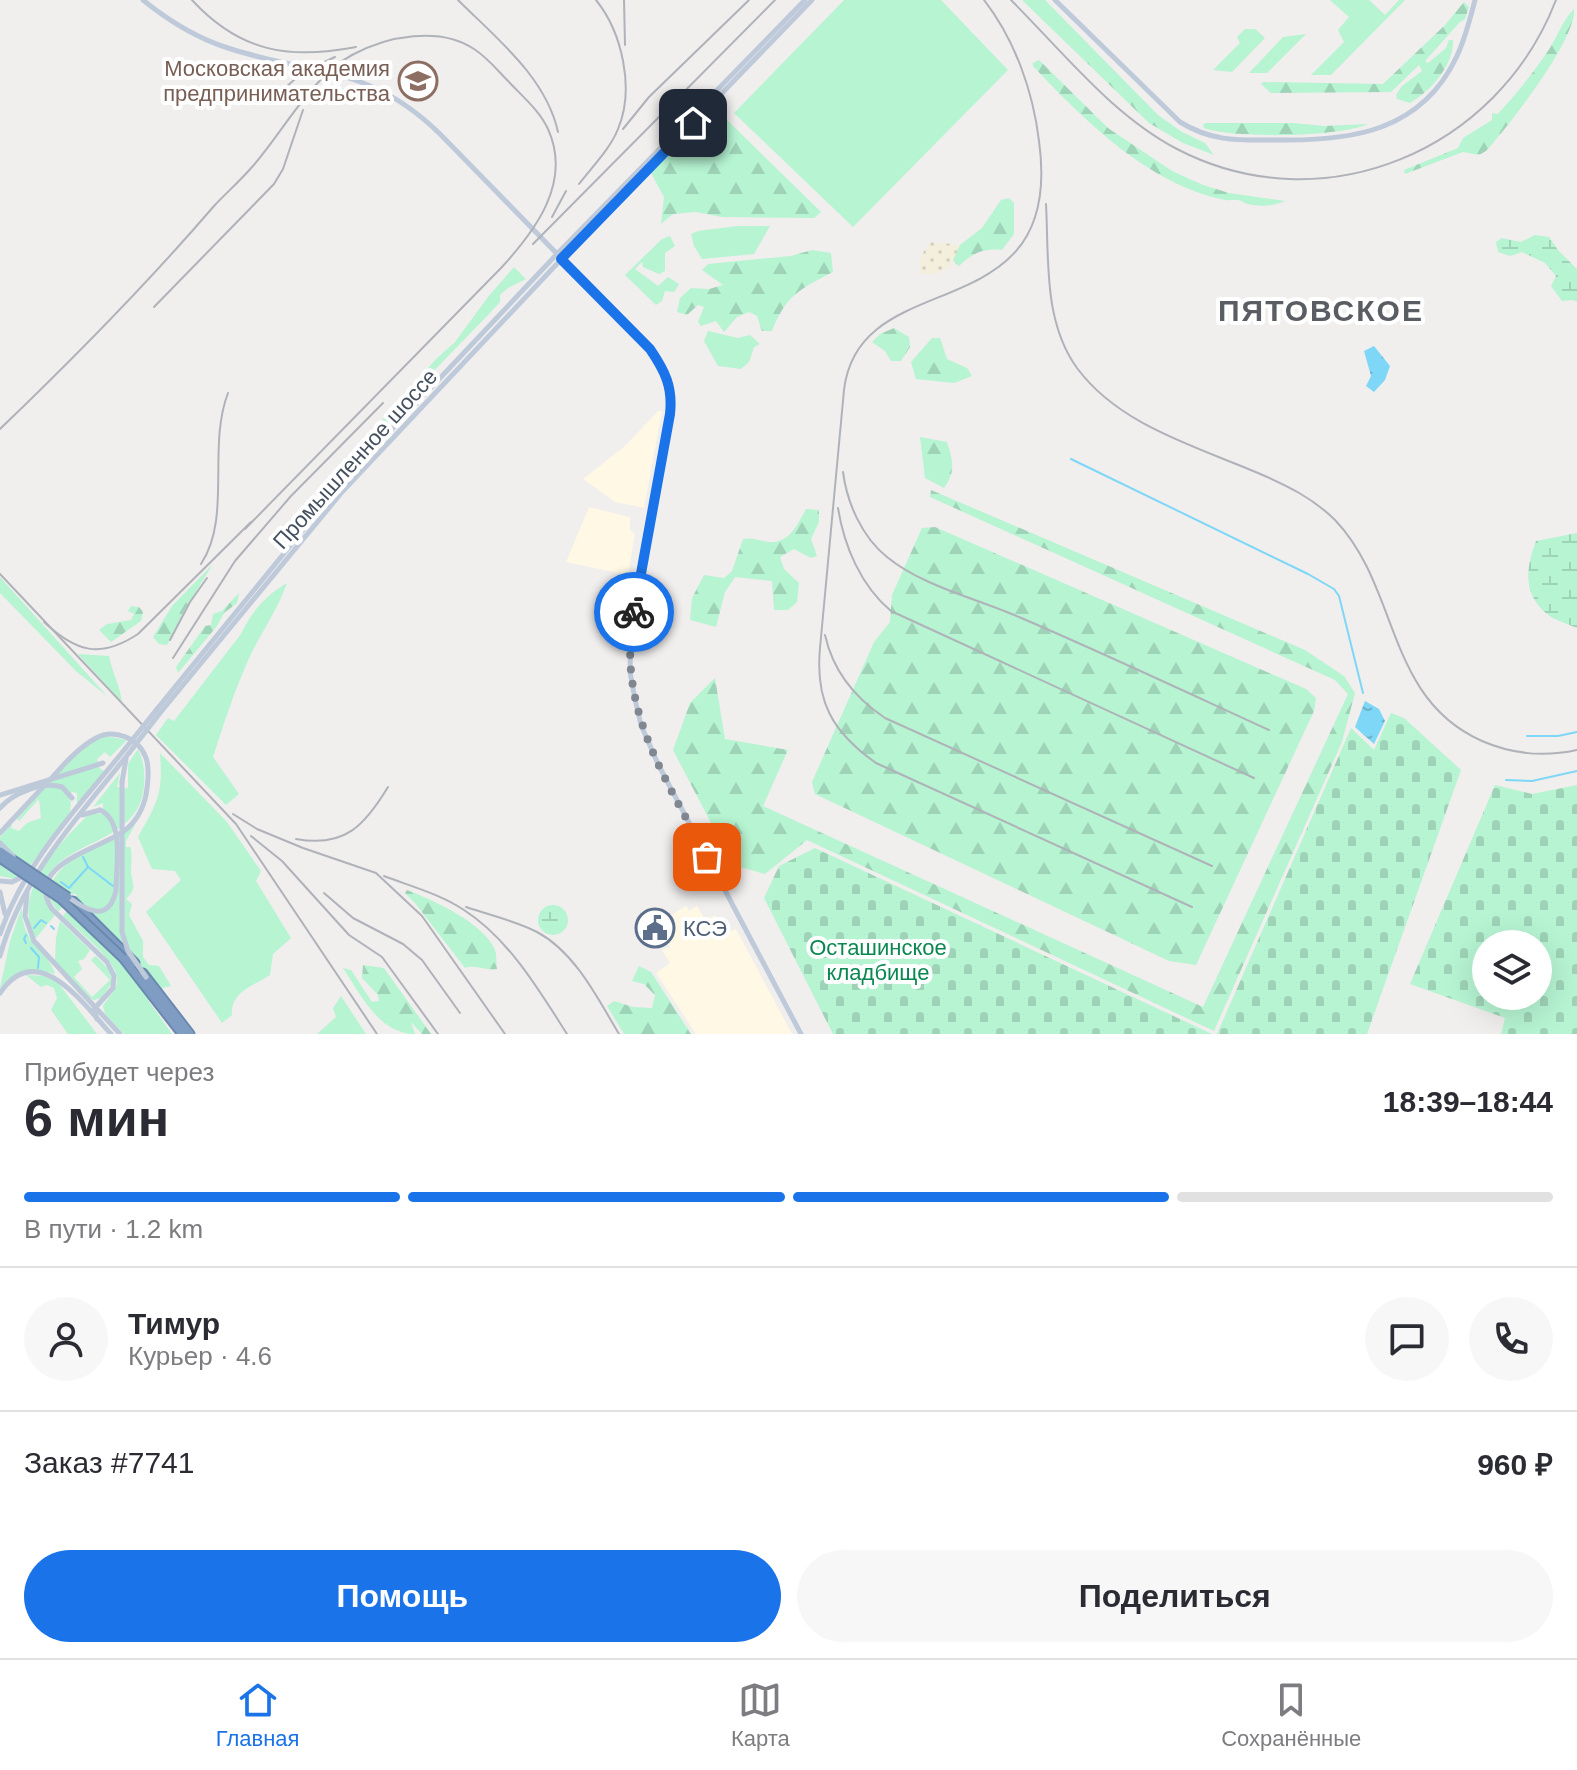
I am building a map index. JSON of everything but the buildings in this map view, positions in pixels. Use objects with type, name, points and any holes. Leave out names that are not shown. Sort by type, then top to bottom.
[{"type":"highway","points":[[0,851],[68,897],[104,930],[146,977],[180,1034]]},
{"type":"highway","points":[[0,858],[49,890],[99,934],[190,1034]]},
{"type":"main road","points":[[143,0],[185,30],[213,43],[343,75],[394,97],[429,123],[650,349],[662,366],[670,385],[670,414],[631,628],[630,662],[635,699],[647,741],[801,1034]]},
{"type":"main road","points":[[786,23],[805,0]]},
{"type":"main road","points":[[786,23],[812,0]]},
{"type":"main road","points":[[1055,0],[1180,122],[1218,139],[1281,140],[1327,140],[1355,136],[1382,128],[1406,115],[1429,95],[1451,67],[1475,0]]},
{"type":"main road","name":"Промышленное шоссе","points":[[0,956],[8,930],[32,880],[158,711],[292,546],[417,407],[786,23]]},
{"type":"main road","points":[[0,833],[60,769],[96,738],[122,735],[143,751],[148,767],[147,785],[137,817],[122,833],[61,865],[50,876],[45,887],[52,909],[107,962],[113,972],[113,988],[95,1007]]},
{"type":"main road","points":[[0,795],[103,763],[127,751]]},
{"type":"main road","points":[[127,751],[122,782],[122,932],[128,951],[146,977]]},
{"type":"main road","name":"Промышленное шоссе","points":[[1,931],[32,870],[64,826],[127,751]]},
{"type":"main road","points":[[0,808],[13,797],[46,785],[62,787],[72,798],[72,810],[64,826]]},
{"type":"main road","points":[[68,897],[84,909],[96,912],[107,909],[114,900],[116,890],[115,827],[110,816],[100,810],[89,811],[75,820]]},
{"type":"main road","points":[[0,843],[32,870],[16,881],[0,881]]},
{"type":"main road","points":[[32,880],[24,909],[30,933],[111,1034]]},
{"type":"main road","points":[[0,892],[5,907],[1,931]]},
{"type":"main road","points":[[0,993],[14,978],[38,972],[62,981],[91,1008],[95,1007]]},
{"type":"main road","points":[[87,1002],[101,1001]]},
{"type":"main road","points":[[99,1016],[101,1001]]},
{"type":"main road","points":[[95,1007],[99,1016],[120,1034]]},
{"type":"shaded area","points":[[658,411],[662,411],[644,508],[615,502],[583,479],[625,446]]},
{"type":"shaded area","points":[[589,507],[630,517],[630,530],[635,534],[628,575],[566,562]]},
{"type":"shaded area","points":[[686,906],[689,911],[697,906],[705,920],[715,915],[725,933],[736,929],[792,1034],[696,1034],[656,973],[670,963],[662,950],[670,947],[664,936],[652,934],[648,928]]},
{"type":"green space","points":[[844,0],[941,0],[1008,70],[853,227],[734,113]]},
{"type":"green space","points":[[1022,0],[1045,0],[1158,115],[1205,143],[1214,155],[1183,143],[1149,123]]},
{"type":"green space","points":[[1330,0],[1369,0],[1385,15],[1399,0],[1405,0],[1331,75],[1311,75],[1344,42],[1338,30],[1349,17]]},
{"type":"green space","points":[[1464,2],[1469,7],[1465,19],[1425,61],[1428,63],[1446,48],[1449,40],[1453,40],[1450,59],[1426,92],[1410,103],[1397,99],[1396,95],[1402,86],[1422,71],[1419,65],[1391,92],[1271,93],[1261,84],[1383,84],[1445,25]]},
{"type":"green space","points":[[1574,9],[1572,23],[1553,61],[1524,104],[1486,151],[1479,155],[1463,152],[1405,174],[1404,170],[1458,148],[1463,138],[1492,120],[1492,113],[1498,114],[1538,65]]},
{"type":"green space","points":[[1245,29],[1255,29],[1265,38],[1232,72],[1213,70],[1240,43],[1237,37]]},
{"type":"green space","points":[[1306,34],[1267,73],[1249,73],[1283,37]]},
{"type":"green space","points":[[1039,60],[1108,128],[1172,171],[1229,193],[1285,201],[1262,206],[1225,200],[1170,180],[1120,148],[1074,108],[1033,66]]},
{"type":"green space","points":[[720,113],[821,212],[814,218],[722,217],[696,212],[673,214],[661,224],[664,197],[651,173],[703,120]]},
{"type":"green space","points":[[1206,123],[1368,124],[1335,132],[1262,135],[1219,132],[1204,128]]},
{"type":"green space","points":[[1009,198],[1014,203],[1014,234],[1002,250],[979,252],[959,266],[951,259],[960,245],[982,228],[1001,200]]},
{"type":"green space","points":[[737,226],[770,226],[754,254],[702,259],[691,234]]},
{"type":"green space","points":[[1535,235],[1549,237],[1577,269],[1577,302],[1562,301],[1551,286],[1556,276],[1545,263],[1522,252],[1510,256],[1498,252],[1496,242],[1502,238],[1521,242]]},
{"type":"green space","points":[[670,236],[675,246],[665,253],[665,271],[659,274],[643,267],[642,262],[635,269],[658,286],[668,277],[679,284],[674,292],[665,291],[662,301],[656,305],[625,275],[662,239]]},
{"type":"green space","points":[[812,250],[831,253],[833,272],[795,294],[772,331],[762,331],[757,316],[749,312],[737,317],[724,332],[716,321],[701,326],[698,322],[704,307],[698,305],[687,315],[677,312],[680,298],[691,288],[709,289],[723,285],[702,270],[708,264],[791,256]]},
{"type":"green space","points":[[514,267],[526,279],[500,295],[500,302],[422,383],[405,406],[346,463],[346,457],[455,342]]},
{"type":"green space","points":[[894,328],[909,337],[910,347],[901,361],[891,361],[885,351],[872,342],[880,334]]},
{"type":"green space","points":[[708,331],[738,338],[750,335],[760,344],[754,347],[749,362],[741,369],[718,366],[704,341]]},
{"type":"green space","points":[[932,338],[940,338],[947,359],[967,368],[972,376],[954,383],[916,379],[911,362]]},
{"type":"green space","points":[[920,437],[947,442],[952,466],[944,488],[925,478]]},
{"type":"green space","points":[[931,490],[1305,650],[1344,676],[1355,693],[1342,742],[1214,1031],[807,840],[765,874],[733,865],[673,750],[690,703],[715,678],[725,739],[788,750],[763,806],[1203,1007],[1348,694],[1335,680],[930,497]]},
{"type":"green space","points":[[806,509],[819,510],[819,522],[811,539],[817,556],[811,558],[794,549],[780,557],[784,569],[799,583],[797,602],[788,610],[774,610],[772,581],[735,577],[725,592],[716,627],[690,620],[692,598],[704,575],[724,578],[732,571],[743,539],[782,540],[792,532]]},
{"type":"green space","points":[[935,527],[1306,689],[1316,698],[1314,711],[1196,965],[1169,961],[815,794],[812,782],[874,642],[890,622],[892,595],[922,528]]},
{"type":"green space","points":[[1577,533],[1577,628],[1557,620],[1539,606],[1530,589],[1528,570],[1536,541]]},
{"type":"green space","points":[[213,564],[167,645],[159,644],[153,637],[172,606]]},
{"type":"green space","points":[[0,577],[107,696],[77,672],[0,593]]},
{"type":"green space","points":[[287,583],[245,668],[213,757],[239,794],[226,805],[156,735],[168,718],[174,721],[241,634],[260,604]]},
{"type":"green space","points":[[239,593],[237,603],[224,613],[178,673],[176,667],[205,626],[211,625],[213,614],[222,611]]},
{"type":"green space","points":[[131,606],[139,607],[143,612],[141,621],[111,642],[99,630],[107,624],[131,620],[134,614],[128,611]]},
{"type":"green space","points":[[78,654],[109,656],[122,702]]},
{"type":"green space","points":[[1391,713],[1404,718],[1461,770],[1367,1034],[1217,1034],[1351,728],[1374,750]]},
{"type":"green space","points":[[106,736],[127,740],[110,757],[105,752],[97,759],[99,768],[104,771],[77,805],[77,793],[72,792],[68,796],[70,812],[24,874],[14,879],[0,876],[0,837],[12,824],[11,828],[19,831],[27,823],[41,818],[39,799],[19,821],[17,819],[70,761]]},
{"type":"green space","points":[[138,749],[143,763],[144,786],[138,807],[127,822],[60,862],[49,876],[43,894],[55,915],[36,938],[29,922],[29,905],[40,872],[86,817],[93,813],[103,814],[103,803],[93,807],[120,773],[117,787],[128,788],[128,764]]},
{"type":"green space","points":[[160,753],[227,822],[261,871],[256,881],[291,938],[273,954],[270,975],[239,995],[232,1007],[232,1015],[222,1023],[146,912],[181,880],[175,871],[152,869],[138,837],[158,797]]},
{"type":"green space","points":[[1495,785],[1532,794],[1577,785],[1577,1034],[1501,1034],[1505,1018],[1483,1010],[1552,1010],[1552,930],[1472,930],[1472,1006],[1410,984]]},
{"type":"green space","points":[[136,823],[126,841],[126,847],[131,850],[133,887],[126,899],[132,904],[129,915],[143,941],[143,957],[149,965],[159,966],[171,986],[148,1000],[172,1034],[124,1034],[105,1014],[103,1006],[117,983],[115,971],[103,954],[63,916],[77,895],[74,893],[58,912],[48,896],[51,884],[70,862]]},
{"type":"green space","name":"Осташинское кладбище","points":[[815,848],[1212,1034],[833,1034],[764,898],[779,866]]},
{"type":"green space","points":[[407,890],[443,906],[480,931],[495,950],[497,969],[465,968],[405,893]]},
{"type":"green space","points":[[553,905],[563,910],[568,920],[563,930],[553,935],[543,930],[538,920],[543,910]]},
{"type":"green space","points":[[22,907],[26,930],[55,974],[25,972],[12,977],[0,988],[10,941]]},
{"type":"green space","points":[[60,921],[90,950],[84,959],[78,961],[82,969],[74,977],[92,997],[110,980],[91,960],[96,956],[110,971],[112,983],[101,998],[94,1000],[88,997],[55,961]]},
{"type":"green space","points":[[363,965],[384,968],[431,1034],[422,1034],[411,1022],[415,1034],[402,1032],[372,1011],[343,968],[351,970],[372,1002],[379,1001],[378,995],[362,978]]},
{"type":"green space","points":[[639,966],[651,972],[691,1034],[624,1034],[607,1006],[614,1001],[633,1007],[652,1008],[655,995],[644,984],[632,981]]},
{"type":"green space","points":[[26,975],[45,976],[59,984],[97,1034],[68,1034],[51,1010],[57,998],[54,988],[47,985],[41,987]]},
{"type":"green space","points":[[341,996],[366,1034],[317,1034],[336,1017],[333,1008]]},
{"type":"sand","points":[[932,242],[960,245],[950,267],[934,274],[921,274],[921,256]]},
{"type":"water","points":[[1374,346],[1390,366],[1385,380],[1374,392],[1366,386],[1371,376],[1364,351]]},
{"type":"water","points":[[1365,701],[1379,709],[1385,721],[1374,744],[1355,727]]},
{"type":"waterway","points":[[1071,459],[1334,589],[1339,596],[1363,693]]},
{"type":"waterway","points":[[1527,736],[1558,736],[1577,732]]},
{"type":"waterway","points":[[1506,780],[1532,781],[1577,771]]},
{"type":"waterway","points":[[83,857],[88,867],[113,886]]},
{"type":"waterway","points":[[61,882],[69,888],[88,867]]},
{"type":"waterway","points":[[34,928],[41,920],[46,923]]},
{"type":"waterway","points":[[51,926],[54,929]]},
{"type":"waterway","points":[[26,935],[26,943]]},
{"type":"waterway","points":[[31,948],[39,957],[38,968]]},
{"type":"railway","points":[[192,0],[228,31],[267,48],[309,52],[356,47]]},
{"type":"railway","points":[[458,0],[531,76],[552,112],[558,132]]},
{"type":"railway","points":[[579,184],[615,136],[625,96],[619,44],[596,0]]},
{"type":"railway","points":[[624,0],[625,45]]},
{"type":"railway","points":[[623,129],[649,97],[749,0]]},
{"type":"railway","points":[[533,244],[775,0]]},
{"type":"railway","points":[[984,0],[1005,32],[1027,85],[1039,141],[1039,202],[1022,243],[993,271],[885,324],[858,350],[844,390],[820,648],[820,684],[824,700],[838,727],[876,763],[1192,907]]},
{"type":"railway","points":[[1011,0],[1089,81],[1153,135],[1177,149],[1233,171],[1290,179],[1346,175],[1400,160],[1449,134],[1493,98],[1529,53],[1556,0]]},
{"type":"railway","points":[[0,429],[163,264],[252,167],[311,91],[337,65],[366,48],[413,36],[460,42],[493,65],[535,110],[548,129],[556,168],[547,204],[526,238],[501,268],[245,529]]},
{"type":"railway","points":[[277,95],[303,72],[335,57]]},
{"type":"railway","points":[[154,307],[274,184],[283,169],[303,110]]},
{"type":"railway","points":[[552,217],[566,191]]},
{"type":"railway","points":[[1046,204],[1050,289],[1058,330],[1077,368],[1094,388],[1136,419],[1184,443],[1289,487],[1335,520],[1356,547],[1372,577],[1410,670],[1427,698],[1450,722],[1482,741],[1505,749],[1541,754],[1577,750]]},
{"type":"railway","points":[[201,564],[215,525],[219,436],[228,393]]},
{"type":"railway","points":[[173,658],[235,561],[291,496],[383,403]]},
{"type":"railway","points":[[843,472],[848,496],[863,529],[878,549],[901,567],[933,584],[1082,644],[1269,730]]},
{"type":"railway","points":[[838,508],[856,564],[871,590],[891,611],[1254,778]]},
{"type":"railway","points":[[44,622],[67,640],[89,649],[112,647],[124,642],[138,634],[251,522]]},
{"type":"railway","points":[[0,574],[236,824],[377,1034]]},
{"type":"railway","points":[[170,640],[207,578]]},
{"type":"railway","points":[[825,635],[834,660],[847,682],[864,702],[885,718],[1212,866]]},
{"type":"railway","points":[[296,839],[328,840],[352,831],[362,823],[388,787]]},
{"type":"railway","points":[[233,814],[257,829],[303,848],[376,873],[422,916],[505,1034]]},
{"type":"railway","points":[[251,836],[282,861],[349,935],[382,957],[438,1034]]},
{"type":"railway","points":[[384,876],[445,899],[480,922],[522,966],[567,1034]]},
{"type":"railway","points":[[324,893],[353,918],[403,944],[422,960],[460,1013]]},
{"type":"railway","points":[[466,907],[520,925],[551,941],[584,977],[619,1034]]},
{"type":"way so far","points":[[634,612],[630,672],[641,725],[707,857]]},
{"type":"place","name":"Московская академия предпринимательства","points":[[418,81]]},
{"type":"place","name":"КСЭ","points":[[655,928]]},
{"type":"district","name":"ПЯТОВСКОЕ","points":[[1321,310]]},
{"type":"route","points":[[634,612],[670,414],[670,385],[650,349],[561,259],[693,123]]}]
